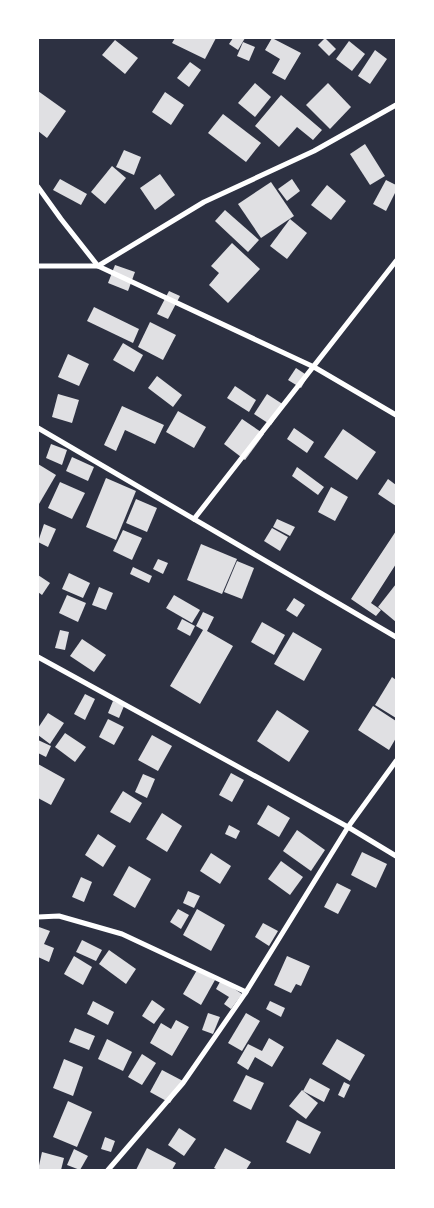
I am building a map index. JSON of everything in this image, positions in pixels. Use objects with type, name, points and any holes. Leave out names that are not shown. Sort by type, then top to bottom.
[{"type":"street","points":[[98,266],[204,202],[314,151],[396,105]]},
{"type":"street","points":[[38,187],[98,266]]},
{"type":"street","points":[[194,520],[396,260]]},
{"type":"street","points":[[38,266],[98,266],[314,367],[396,414]]},
{"type":"street","points":[[38,428],[396,637]]},
{"type":"street","points":[[38,656],[348,827],[396,856]]},
{"type":"street","points":[[108,1170],[183,1083],[246,992],[348,827],[396,761]]},
{"type":"street","points":[[38,917],[59,916],[122,934],[246,992]]},
{"type":"building","points":[[175,38],[216,38],[205,59],[172,43]]},
{"type":"building","points":[[233,38],[245,38],[238,50],[229,44]]},
{"type":"building","points":[[272,38],[301,53],[285,80],[272,73],[280,59],[265,50]]},
{"type":"building","points":[[325,38],[336,49],[329,56],[318,45]]},
{"type":"building","points":[[115,40],[138,58],[125,74],[102,55]]},
{"type":"building","points":[[349,41],[365,54],[352,71],[336,59]]},
{"type":"building","points":[[243,42],[255,47],[249,61],[237,56]]},
{"type":"building","points":[[375,50],[387,59],[370,84],[358,76]]},
{"type":"building","points":[[190,62],[201,70],[189,87],[177,78]]},
{"type":"building","points":[[255,83],[271,97],[255,117],[238,103]]},
{"type":"building","points":[[328,83],[351,107],[330,129],[306,105]]},
{"type":"building","points":[[38,91],[66,111],[47,138],[38,131]]},
{"type":"building","points":[[165,92],[184,105],[171,125],[152,112]]},
{"type":"building","points":[[281,95],[322,130],[313,140],[297,127],[279,147],[255,126]]},
{"type":"building","points":[[223,114],[261,143],[246,162],[208,133]]},
{"type":"building","points":[[365,144],[385,176],[370,185],[350,154]]},
{"type":"building","points":[[124,150],[141,157],[134,175],[116,167]]},
{"type":"building","points":[[112,166],[126,178],[105,204],[91,192]]},
{"type":"building","points":[[160,174],[175,195],[155,210],[140,188]]},
{"type":"building","points":[[60,179],[87,194],[81,205],[53,190]]},
{"type":"building","points":[[292,179],[300,191],[287,201],[278,189]]},
{"type":"building","points":[[386,180],[396,185],[396,191],[386,211],[373,204]]},
{"type":"building","points":[[271,182],[294,216],[261,238],[238,204]]},
{"type":"building","points":[[327,185],[346,201],[331,220],[311,205]]},
{"type":"building","points":[[225,210],[259,240],[248,252],[215,221]]},
{"type":"building","points":[[290,219],[307,233],[287,259],[270,246]]},
{"type":"building","points":[[232,243],[260,269],[228,303],[209,285],[219,273],[211,266]]},
{"type":"building","points":[[115,265],[135,272],[128,291],[108,283]]},
{"type":"building","points":[[169,291],[180,296],[168,319],[157,314]]},
{"type":"building","points":[[94,307],[139,329],[133,343],[87,321]]},
{"type":"building","points":[[150,322],[176,335],[163,360],[138,347]]},
{"type":"building","points":[[123,343],[143,355],[134,372],[113,360]]},
{"type":"building","points":[[68,354],[89,364],[79,386],[58,377]]},
{"type":"building","points":[[296,368],[308,376],[301,388],[288,380]]},
{"type":"building","points":[[157,376],[182,395],[173,407],[148,388]]},
{"type":"building","points":[[235,386],[256,400],[249,412],[227,398]]},
{"type":"building","points":[[58,394],[79,400],[72,423],[52,417]]},
{"type":"building","points":[[267,394],[284,405],[271,425],[254,414]]},
{"type":"building","points":[[122,406],[164,425],[155,444],[125,430],[116,451],[104,445]]},
{"type":"building","points":[[178,411],[206,427],[194,448],[166,432]]},
{"type":"building","points":[[242,419],[264,434],[245,460],[224,444]]},
{"type":"building","points":[[294,428],[314,442],[307,453],[287,439]]},
{"type":"building","points":[[343,429],[376,452],[357,480],[324,457]]},
{"type":"building","points":[[51,444],[67,450],[62,465],[46,458]]},
{"type":"building","points":[[72,457],[94,467],[88,481],[66,471]]},
{"type":"building","points":[[38,464],[56,475],[39,504],[38,503]]},
{"type":"building","points":[[297,467],[324,487],[318,495],[292,476]]},
{"type":"building","points":[[106,478],[136,491],[116,540],[86,527]]},
{"type":"building","points":[[388,479],[396,485],[396,506],[378,494]]},
{"type":"building","points":[[60,482],[85,493],[72,519],[48,508]]},
{"type":"building","points":[[331,487],[348,497],[335,521],[318,512]]},
{"type":"building","points":[[136,499],[157,508],[147,532],[126,523]]},
{"type":"building","points":[[277,519],[295,527],[290,536],[273,527]]},
{"type":"building","points":[[44,524],[56,529],[48,547],[38,542]]},
{"type":"building","points":[[272,528],[288,537],[280,551],[264,541]]},
{"type":"building","points":[[123,530],[142,538],[132,560],[113,551]]},
{"type":"building","points":[[396,531],[396,564],[371,603],[381,610],[376,616],[351,599]]},
{"type":"building","points":[[201,544],[237,559],[222,594],[187,580]]},
{"type":"building","points":[[158,559],[168,563],[163,574],[153,569]]},
{"type":"building","points":[[237,561],[254,568],[242,599],[224,592]]},
{"type":"building","points":[[133,567],[152,576],[149,583],[130,574]]},
{"type":"building","points":[[69,573],[90,583],[83,598],[62,589]]},
{"type":"building","points":[[38,575],[50,583],[42,595],[38,592]]},
{"type":"building","points":[[396,584],[396,622],[378,607]]},
{"type":"building","points":[[99,587],[113,593],[106,610],[92,605]]},
{"type":"building","points":[[67,595],[86,603],[78,622],[59,613]]},
{"type":"building","points":[[174,595],[200,610],[192,623],[166,608]]},
{"type":"building","points":[[294,598],[305,605],[297,617],[286,610]]},
{"type":"building","points":[[203,612],[214,617],[207,631],[233,646],[200,704],[170,686],[203,630],[196,626]]},
{"type":"building","points":[[182,619],[195,626],[190,636],[177,629]]},
{"type":"building","points":[[262,622],[285,635],[274,655],[251,642]]},
{"type":"building","points":[[60,630],[69,632],[65,650],[55,648]]},
{"type":"building","points":[[293,632],[322,649],[304,681],[274,664]]},
{"type":"building","points":[[82,639],[106,655],[94,672],[70,656]]},
{"type":"building","points":[[392,677],[396,680],[396,718],[375,705]]},
{"type":"building","points":[[85,694],[95,699],[85,720],[74,714]]},
{"type":"building","points":[[113,701],[124,706],[119,718],[108,713]]},
{"type":"building","points":[[373,706],[396,721],[396,738],[389,750],[358,730]]},
{"type":"building","points":[[277,710],[309,731],[289,762],[257,741]]},
{"type":"building","points":[[48,713],[64,723],[50,744],[38,735],[38,728]]},
{"type":"building","points":[[108,719],[124,727],[114,745],[99,737]]},
{"type":"building","points":[[65,733],[86,747],[75,762],[55,747]]},
{"type":"building","points":[[152,735],[172,746],[158,771],[138,760]]},
{"type":"building","points":[[38,740],[51,746],[46,757],[38,753]]},
{"type":"building","points":[[38,764],[65,779],[51,805],[38,798]]},
{"type":"building","points":[[231,773],[244,780],[232,802],[219,795]]},
{"type":"building","points":[[143,774],[155,779],[147,798],[135,792]]},
{"type":"building","points":[[123,791],[142,803],[130,823],[110,812]]},
{"type":"building","points":[[268,805],[290,818],[279,837],[257,824]]},
{"type":"building","points":[[162,813],[182,826],[167,852],[146,839]]},
{"type":"building","points":[[229,825],[240,831],[236,839],[225,834]]},
{"type":"building","points":[[297,830],[325,850],[311,871],[283,851]]},
{"type":"building","points":[[98,834],[116,846],[103,867],[85,855]]},
{"type":"building","points":[[362,852],[387,864],[376,888],[351,875]]},
{"type":"building","points":[[211,853],[231,866],[220,884],[200,871]]},
{"type":"building","points":[[281,861],[303,877],[290,895],[268,879]]},
{"type":"building","points":[[129,866],[151,879],[135,908],[113,895]]},
{"type":"building","points":[[81,877],[92,882],[84,902],[72,897]]},
{"type":"building","points":[[337,883],[351,890],[338,914],[324,907]]},
{"type":"building","points":[[188,891],[200,896],[194,908],[183,903]]},
{"type":"building","points":[[178,909],[189,915],[181,929],[170,922]]},
{"type":"building","points":[[197,909],[225,925],[211,951],[183,935]]},
{"type":"building","points":[[263,923],[278,931],[269,946],[255,937]]},
{"type":"building","points":[[39,927],[50,931],[44,944],[54,948],[49,962],[38,957]]},
{"type":"building","points":[[82,940],[102,950],[96,961],[76,952]]},
{"type":"building","points":[[109,950],[136,969],[126,984],[99,964]]},
{"type":"building","points":[[74,956],[92,967],[83,985],[64,974]]},
{"type":"building","points":[[287,956],[310,966],[301,986],[296,984],[291,993],[274,985]]},
{"type":"building","points":[[197,970],[215,980],[201,1005],[183,994]]},
{"type":"building","points":[[221,980],[242,994],[231,1009],[224,1004],[229,997],[216,989]]},
{"type":"building","points":[[152,1000],[165,1009],[154,1024],[142,1016]]},
{"type":"building","points":[[93,1001],[114,1012],[108,1025],[87,1014]]},
{"type":"building","points":[[270,1001],[285,1008],[281,1017],[266,1009]]},
{"type":"building","points":[[208,1013],[220,1017],[213,1034],[202,1030]]},
{"type":"building","points":[[246,1013],[260,1021],[242,1051],[228,1043]]},
{"type":"building","points":[[176,1020],[189,1027],[172,1056],[150,1043],[161,1023],[171,1029]]},
{"type":"building","points":[[75,1028],[95,1036],[89,1050],[69,1042]]},
{"type":"building","points":[[269,1038],[284,1047],[272,1067],[255,1057],[248,1070],[237,1063],[248,1044],[262,1051]]},
{"type":"building","points":[[107,1039],[132,1052],[123,1071],[98,1059]]},
{"type":"building","points":[[337,1039],[365,1055],[350,1081],[322,1064]]},
{"type":"building","points":[[142,1054],[156,1063],[142,1085],[128,1077]]},
{"type":"building","points":[[64,1059],[83,1067],[73,1096],[53,1088]]},
{"type":"building","points":[[162,1070],[183,1081],[170,1103],[150,1092]]},
{"type":"building","points":[[246,1075],[264,1083],[251,1110],[233,1101]]},
{"type":"building","points":[[310,1078],[330,1089],[324,1102],[303,1091]]},
{"type":"building","points":[[344,1082],[350,1085],[344,1098],[338,1095]]},
{"type":"building","points":[[302,1090],[318,1103],[306,1119],[289,1106]]},
{"type":"building","points":[[68,1101],[92,1112],[77,1147],[53,1137]]},
{"type":"building","points":[[297,1120],[321,1132],[310,1154],[286,1142]]},
{"type":"building","points":[[179,1128],[196,1139],[184,1156],[168,1145]]},
{"type":"building","points":[[105,1137],[115,1141],[111,1152],[101,1149]]},
{"type":"building","points":[[147,1148],[176,1163],[172,1170],[136,1170]]},
{"type":"building","points":[[225,1148],[251,1162],[246,1170],[218,1170],[214,1168]]},
{"type":"building","points":[[74,1149],[88,1156],[80,1170],[67,1165]]},
{"type":"building","points":[[42,1152],[64,1158],[61,1170],[38,1170]]}]
